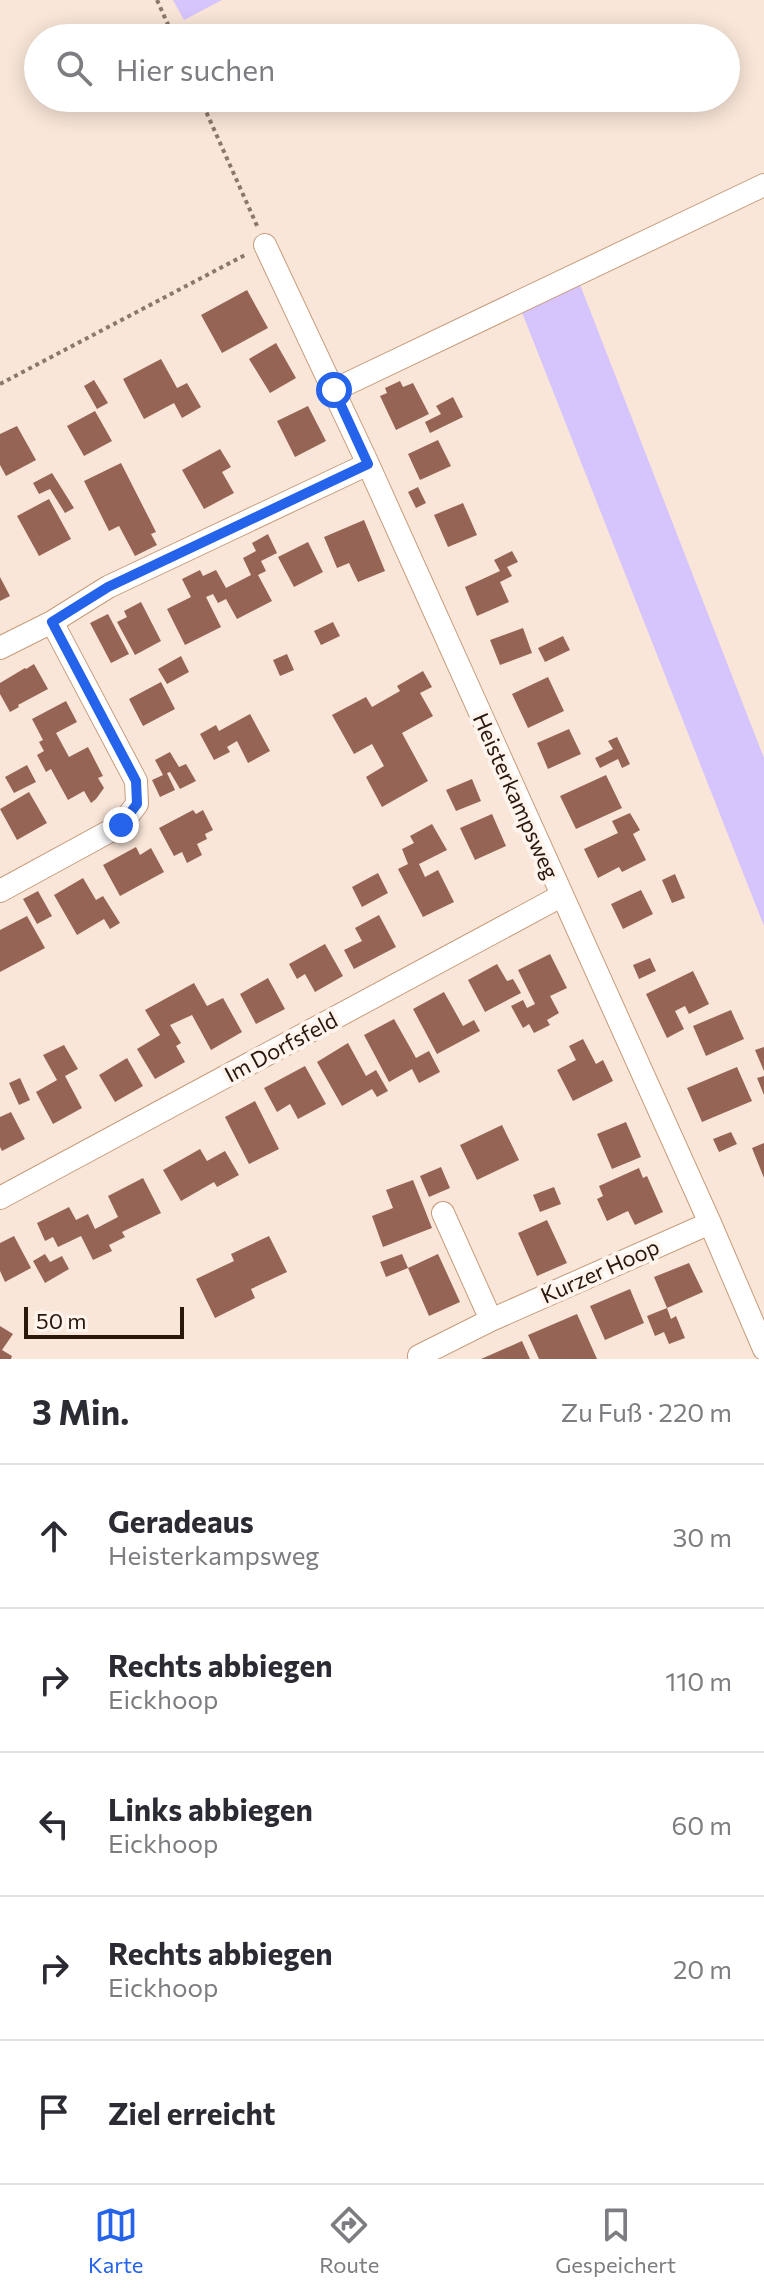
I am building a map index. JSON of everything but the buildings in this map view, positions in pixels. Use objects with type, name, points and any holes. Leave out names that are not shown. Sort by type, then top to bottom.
[{"type":"street","points":[[334,390],[764,185]]},
{"type":"street","name":"Heisterkampsweg","points":[[265,245],[368,464],[764,1349]]},
{"type":"street","points":[[0,648],[52,622],[108,587],[368,464]]},
{"type":"street","points":[[0,891],[121,825],[137,804],[136,781],[52,622]]},
{"type":"street","name":"Im Dorfsfeld","points":[[0,1198],[561,896]]},
{"type":"street","points":[[443,1213],[491,1320]]},
{"type":"street","name":"Kurzer Hoop","points":[[419,1356],[491,1320],[710,1223]]},
{"type":"path","points":[[157,0],[168,24]]},
{"type":"path","points":[[0,384],[265,245],[206,112]]},
{"type":"shaded area","points":[[173,0],[222,0],[184,20]]},
{"type":"shaded area","points":[[579,282],[764,758],[764,926],[521,310]]},
{"type":"route","points":[[121,825],[137,804],[136,781],[52,622],[108,587],[368,464],[334,390]]}]
